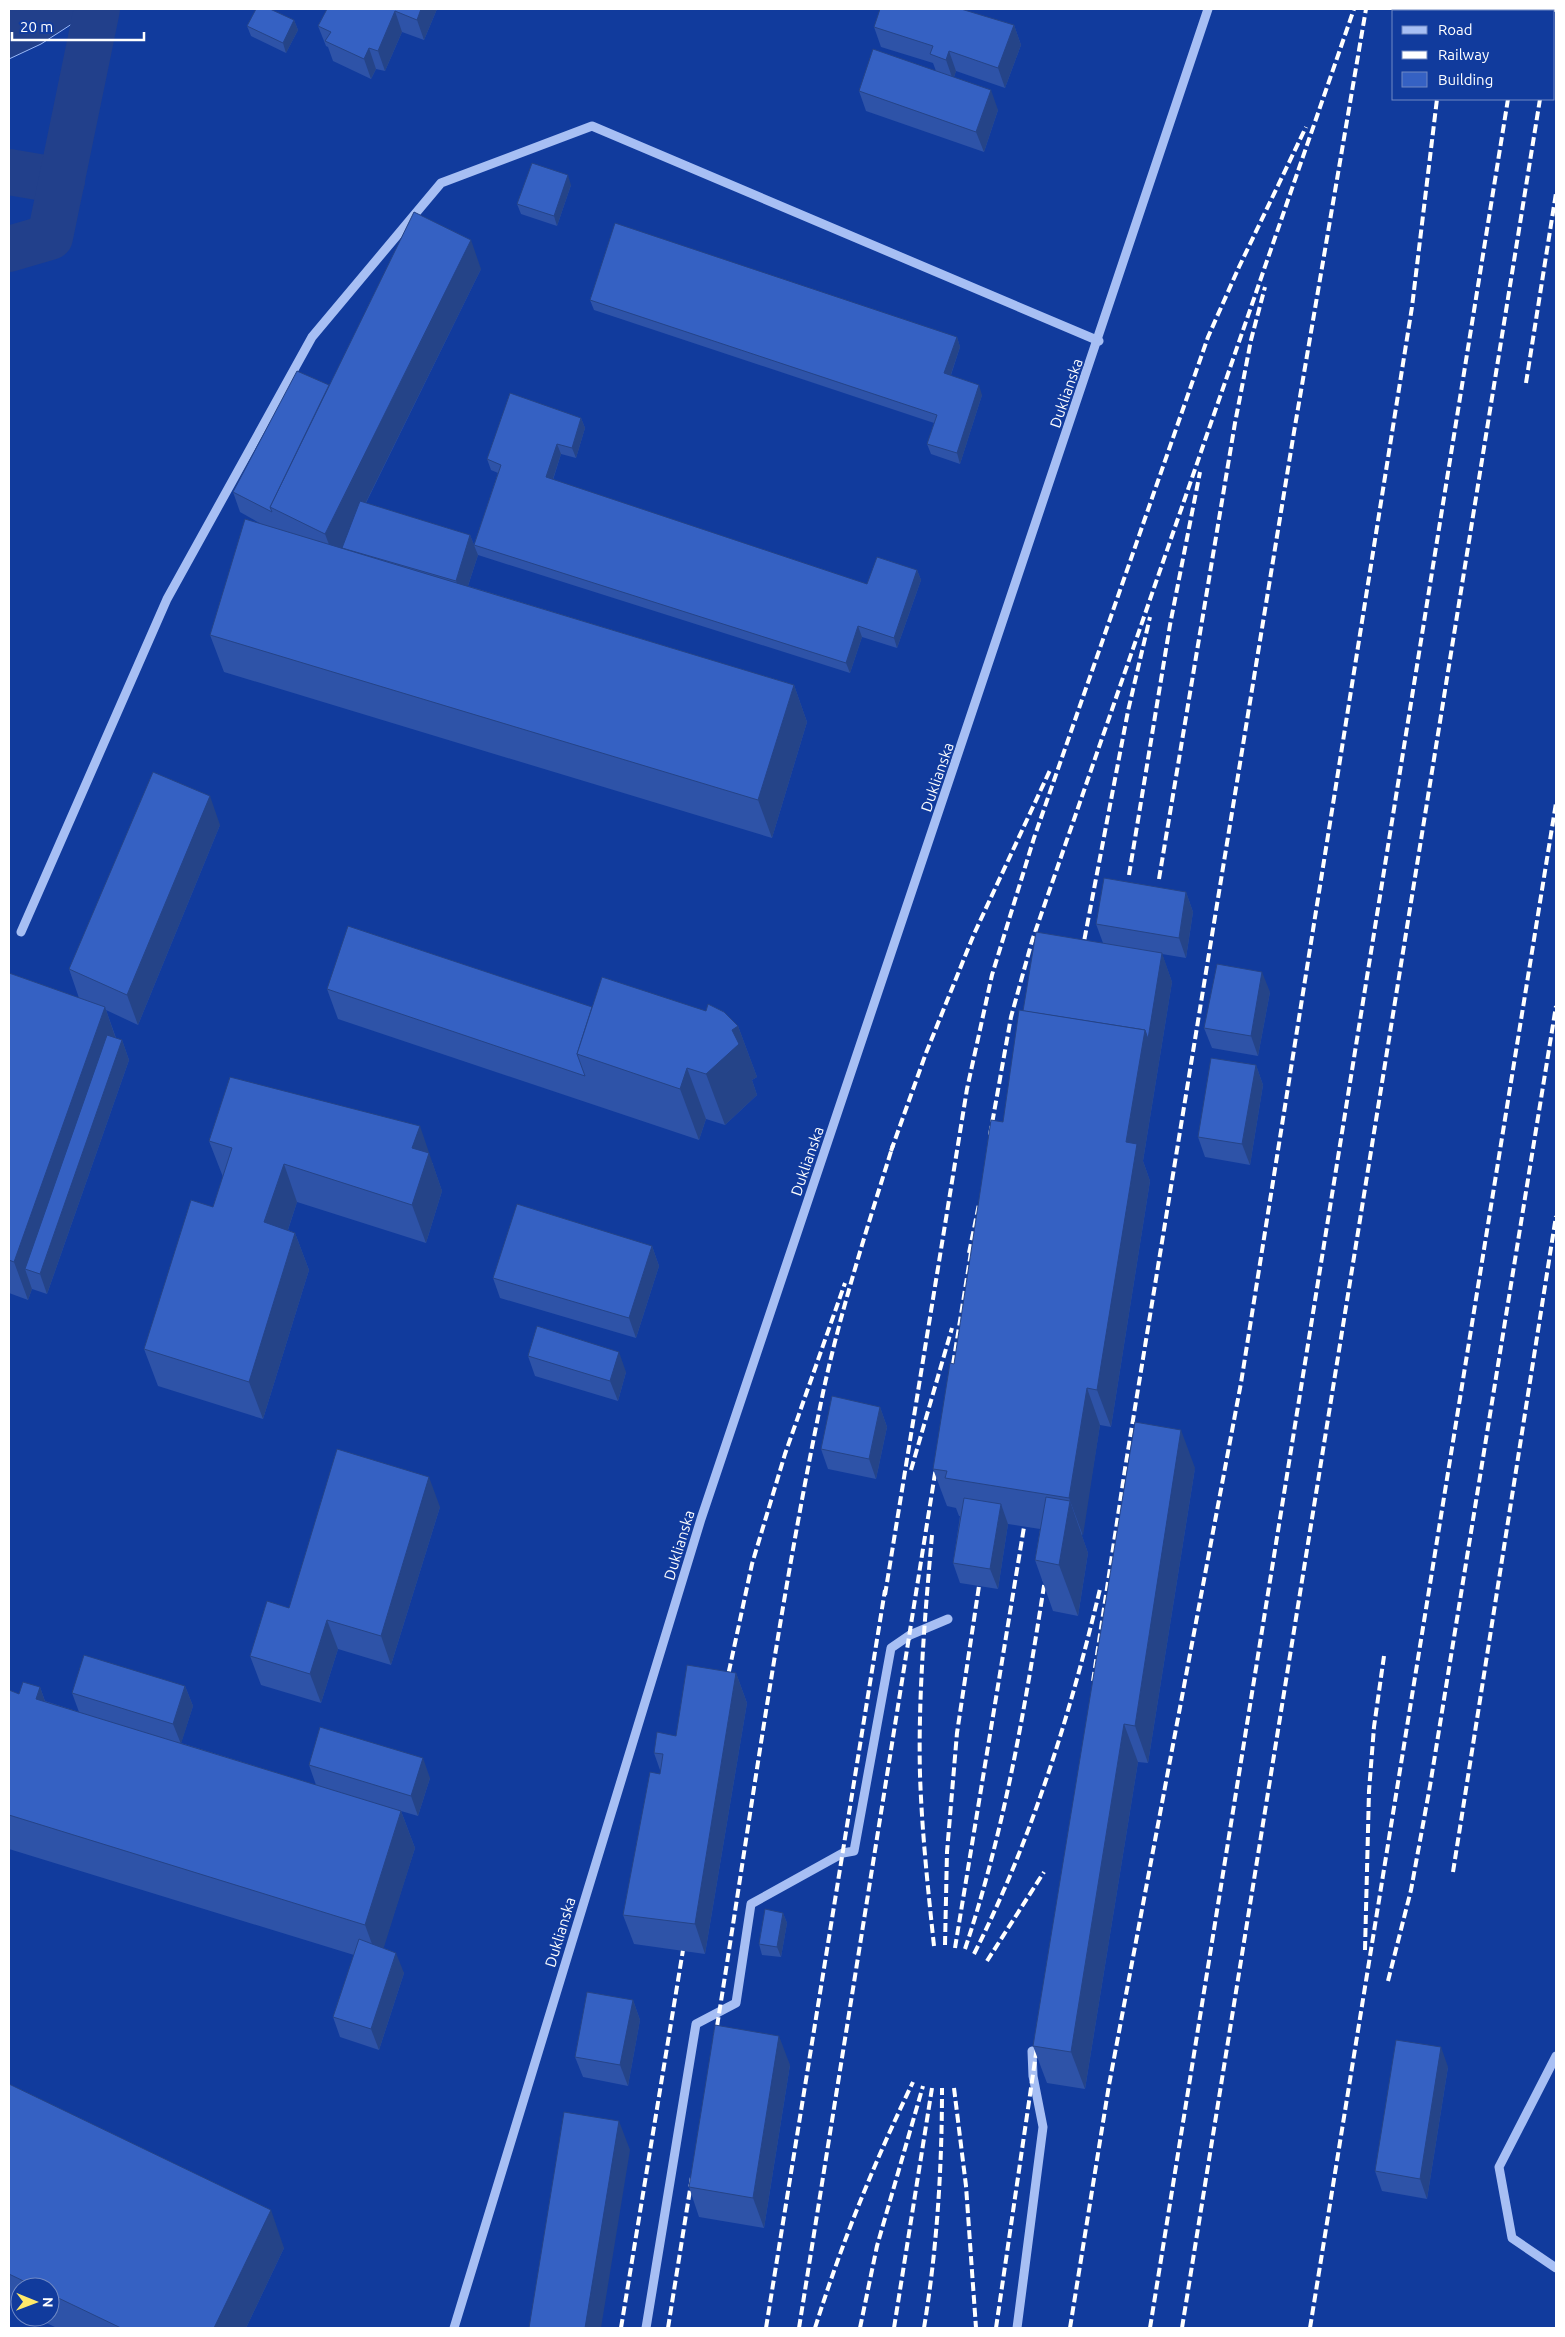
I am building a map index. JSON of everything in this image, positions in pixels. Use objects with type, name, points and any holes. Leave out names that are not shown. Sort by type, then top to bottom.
[{"type":"street","name":"Duklianska","points":[[454,2328],[701,1518],[1208,9]]},
{"type":"street","points":[[21,932],[167,599],[308,345],[441,183],[592,126],[1098,341]]},
{"type":"street","points":[[646,2328],[696,2024],[736,2003],[751,1904],[843,1853],[854,1851],[891,1648],[910,1635],[948,1619]]},
{"type":"street","points":[[1017,2328],[1043,2127],[1033,2076],[1032,2051]]},
{"type":"street","points":[[1556,2056],[1499,2168],[1512,2238],[1556,2268]]},
{"type":"water","points":[[9,9],[95,9],[41,44],[9,59]]},
{"type":"building","points":[[256,9],[270,9],[294,20],[283,43],[247,26]]},
{"type":"building","points":[[327,9],[421,9],[417,20],[395,11],[378,51],[369,48],[364,59],[325,41],[331,32],[318,26]]},
{"type":"building","points":[[880,9],[961,9],[1014,25],[998,68],[949,51],[946,60],[930,54],[933,46],[874,27]]},
{"type":"building","points":[[873,49],[991,90],[976,132],[859,91]]},
{"type":"building","points":[[532,163],[568,175],[554,216],[517,204]]},
{"type":"building","points":[[414,212],[471,240],[325,534],[270,507]]},
{"type":"building","points":[[615,223],[957,337],[944,373],[979,385],[957,453],[927,444],[937,415],[590,300]]},
{"type":"building","points":[[297,371],[329,385],[270,507],[272,512],[233,492]]},
{"type":"building","points":[[510,393],[581,418],[572,448],[557,444],[546,477],[867,584],[877,557],[917,570],[894,638],[858,626],[846,663],[474,545],[501,465],[487,459]]},
{"type":"building","points":[[360,501],[470,535],[456,581],[342,548]]},
{"type":"building","points":[[245,519],[794,685],[758,800],[210,635]]},
{"type":"building","points":[[153,772],[210,796],[127,995],[69,969]]},
{"type":"building","points":[[1104,878],[1186,892],[1179,938],[1096,924]]},
{"type":"building","points":[[348,926],[592,1007],[577,1054],[585,1076],[327,989]]},
{"type":"building","points":[[1036,932],[1162,953],[1148,1039],[1145,1030],[1023,1011]]},
{"type":"building","points":[[1217,964],[1262,972],[1251,1036],[1204,1028]]},
{"type":"building","points":[[9,973],[105,1007],[14,1262],[9,1260]]},
{"type":"building","points":[[602,977],[706,1011],[708,1004],[724,1012],[738,1026],[732,1030],[739,1044],[706,1074],[687,1068],[680,1089],[577,1054]]},
{"type":"building","points":[[1019,1010],[1145,1030],[1126,1142],[1137,1144],[1097,1390],[1087,1388],[1069,1498],[945,1478],[947,1471],[933,1469],[950,1363],[954,1364],[991,1120],[1003,1122]]},
{"type":"building","points":[[107,1035],[122,1040],[40,1274],[25,1269]]},
{"type":"building","points":[[1211,1058],[1256,1065],[1242,1144],[1198,1137]]},
{"type":"building","points":[[230,1077],[420,1126],[412,1148],[429,1153],[412,1205],[284,1164],[264,1222],[295,1233],[249,1382],[144,1349],[191,1200],[213,1207],[232,1148],[209,1141]]},
{"type":"building","points":[[517,1204],[652,1246],[629,1318],[493,1278]]},
{"type":"building","points":[[537,1326],[619,1352],[610,1381],[528,1356]]},
{"type":"building","points":[[832,1396],[880,1407],[869,1459],[821,1449]]},
{"type":"building","points":[[1135,1422],[1181,1430],[1135,1726],[1124,1724],[1071,2052],[1033,2046]]},
{"type":"building","points":[[337,1449],[429,1477],[381,1636],[327,1620],[310,1674],[250,1656],[267,1601],[289,1608]]},
{"type":"building","points":[[1046,1497],[1070,1501],[1059,1565],[1035,1560]]},
{"type":"building","points":[[964,1498],[1001,1504],[990,1569],[953,1563]]},
{"type":"building","points":[[84,1655],[185,1686],[173,1724],[72,1693]]},
{"type":"building","points":[[687,1665],[736,1673],[695,1924],[623,1915],[650,1772],[660,1774],[663,1754],[654,1753],[657,1732],[676,1736]]},
{"type":"building","points":[[23,1682],[40,1687],[36,1699],[401,1811],[365,1925],[9,1815],[9,1690],[19,1694]]},
{"type":"building","points":[[320,1727],[423,1758],[411,1796],[309,1765]]},
{"type":"building","points":[[765,1909],[783,1913],[777,1947],[759,1944]]},
{"type":"building","points":[[359,1939],[396,1953],[371,2029],[333,2017]]},
{"type":"building","points":[[587,1992],[633,2000],[620,2065],[575,2057]]},
{"type":"building","points":[[715,2025],[779,2036],[753,2198],[689,2187]]},
{"type":"building","points":[[1396,2040],[1441,2047],[1420,2179],[1375,2171]]},
{"type":"building","points":[[9,2084],[271,2210],[214,2328],[121,2328],[60,2299],[60,2277],[15,2277],[9,2274]]},
{"type":"building","points":[[564,2112],[619,2121],[585,2328],[529,2328]]},
{"type":"waterway","points":[[9,249],[50,237],[97,9]]},
{"type":"waterway","points":[[9,172],[62,181]]},
{"type":"railway","points":[[990,1135],[1011,1017],[1032,941],[1354,9]]},
{"type":"railway","points":[[1093,1681],[1125,1469],[1294,432],[1366,9]]},
{"type":"railway","points":[[1070,2328],[1109,2085],[1241,1383],[1412,307],[1437,100]]},
{"type":"railway","points":[[1150,2328],[1508,100]]},
{"type":"railway","points":[[1182,2328],[1540,100]]},
{"type":"railway","points":[[885,1595],[967,1089],[992,975],[1034,838],[1208,337],[1239,267],[1306,127]]},
{"type":"railway","points":[[1526,383],[1556,193]]},
{"type":"railway","points":[[1159,879],[1235,423],[1251,340],[1265,287]]},
{"type":"railway","points":[[1129,875],[1170,625],[1200,472]]},
{"type":"railway","points":[[1082,952],[1128,711],[1150,617]]},
{"type":"railway","points":[[891,1151],[926,1053],[974,934],[1051,768]]},
{"type":"railway","points":[[1310,2328],[1556,803]]},
{"type":"railway","points":[[1388,1981],[1411,1890],[1430,1786],[1556,1006]]},
{"type":"railway","points":[[715,2039],[779,1631],[824,1388],[856,1266],[893,1145]]},
{"type":"railway","points":[[969,1253],[979,1204]]},
{"type":"railway","points":[[1453,1872],[1556,1216]]},
{"type":"railway","points":[[951,1377],[972,1246]]},
{"type":"railway","points":[[726,1685],[752,1564],[785,1454],[845,1283]]},
{"type":"railway","points":[[911,1470],[952,1328]]},
{"type":"railway","points":[[799,2328],[937,1461]]},
{"type":"railway","points":[[955,1948],[1024,1527]]},
{"type":"railway","points":[[932,1535],[923,1655],[920,1775],[927,1882],[934,1946]]},
{"type":"railway","points":[[965,1949],[992,1856],[1003,1810],[1031,1668],[1046,1573]]},
{"type":"railway","points":[[945,1945],[947,1852],[957,1733],[979,1586]]},
{"type":"railway","points":[[974,1954],[1014,1866],[1048,1776],[1076,1683],[1100,1589]]},
{"type":"railway","points":[[766,2328],[885,1590]]},
{"type":"railway","points":[[1365,1950],[1369,1791],[1374,1727],[1384,1656]]},
{"type":"railway","points":[[987,1961],[1044,1872]]},
{"type":"railway","points":[[621,2328],[683,1950]]},
{"type":"railway","points":[[996,2328],[1038,2040]]},
{"type":"railway","points":[[815,2328],[836,2265],[860,2203],[913,2082]]},
{"type":"railway","points":[[860,2328],[877,2246],[923,2086]]},
{"type":"railway","points":[[894,2328],[932,2088]]},
{"type":"railway","points":[[924,2328],[938,2208],[942,2088]]},
{"type":"railway","points":[[954,2088],[966,2186],[976,2328]]},
{"type":"railway","points":[[668,2328],[692,2177]]}]
